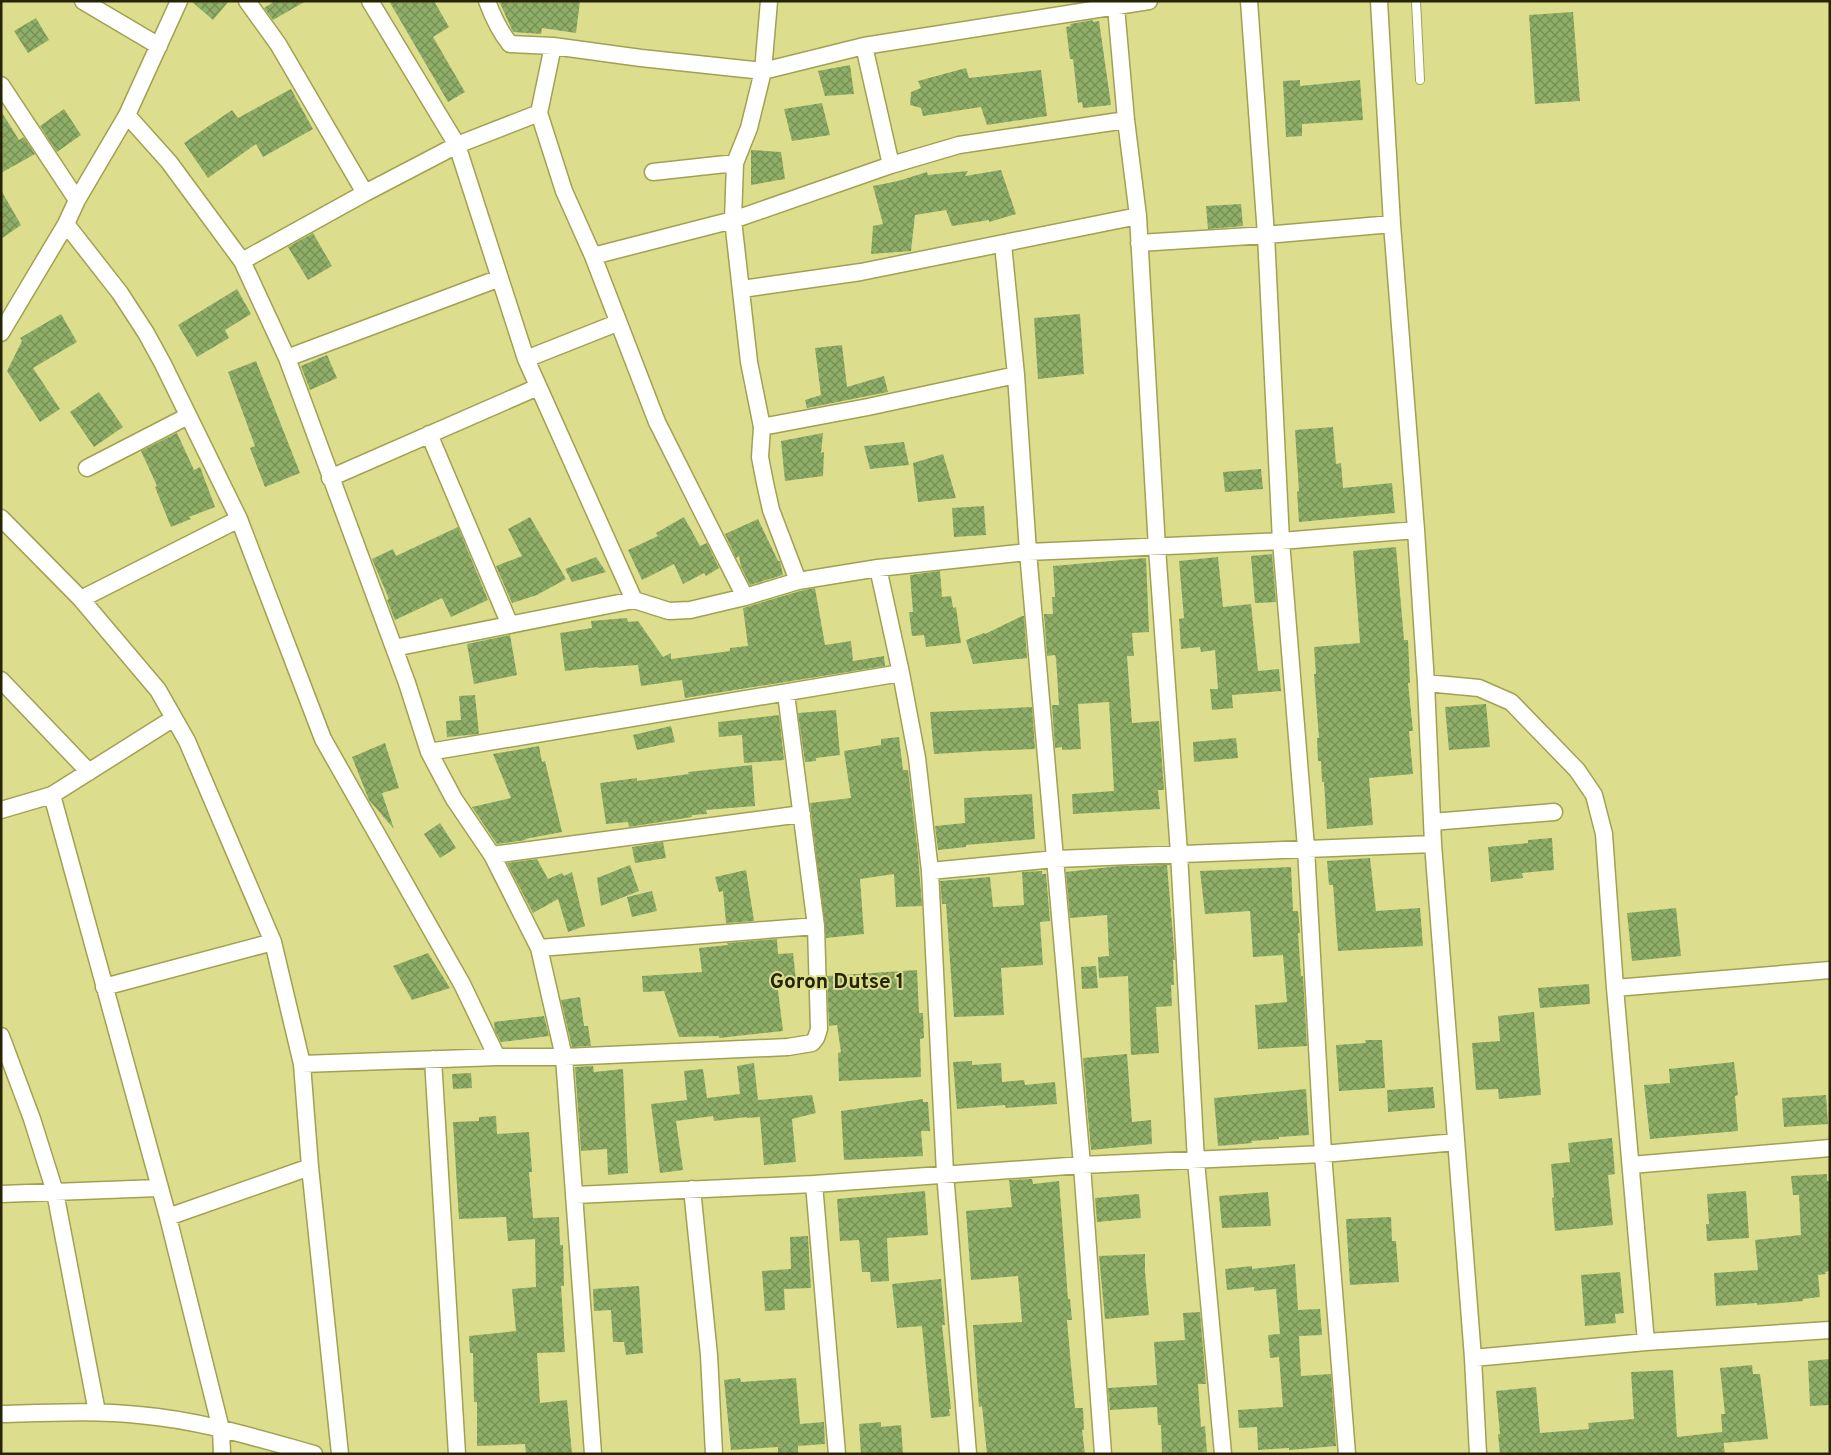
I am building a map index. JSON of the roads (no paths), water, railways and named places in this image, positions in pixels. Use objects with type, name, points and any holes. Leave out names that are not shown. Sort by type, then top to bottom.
[{"type":"street","points":[[83,1],[159,46]]},
{"type":"street","points":[[4,321],[66,224],[127,115],[179,1]]},
{"type":"street","points":[[247,1],[278,44],[365,193]]},
{"type":"street","points":[[370,1],[456,145],[526,359],[634,600]]},
{"type":"street","points":[[487,1],[495,22],[502,35],[510,44],[554,46],[641,58],[763,71],[864,46],[1149,1]]},
{"type":"street","points":[[769,1],[763,71],[748,128],[736,163],[733,220],[749,362],[762,428],[760,456],[769,501],[798,581]]},
{"type":"street","points":[[1249,1],[1266,235],[1281,541],[1306,848],[1323,1154],[1347,1454]]},
{"type":"street","points":[[1379,1],[1392,224],[1426,683],[1433,844],[1473,1358],[1474,1454]]},
{"type":"street","points":[[1116,7],[1126,120],[1138,216],[1179,854],[1196,1161],[1223,1454]]},
{"type":"street","points":[[554,46],[539,113],[564,191],[592,256],[657,422],[745,598]]},
{"type":"street","points":[[864,46],[891,165]]},
{"type":"street","points":[[1,85],[78,200]]},
{"type":"street","points":[[242,261],[456,145],[539,113]]},
{"type":"street","points":[[127,115],[168,162],[242,261],[287,358],[394,648],[429,752],[454,799],[492,856],[539,948],[564,1057],[576,1195],[593,1454]]},
{"type":"street","points":[[592,256],[733,220],[891,165],[960,145],[1126,120]]},
{"type":"street","points":[[653,172],[736,163]]},
{"type":"street","points":[[742,289],[861,272],[1138,216]]},
{"type":"street","points":[[66,224],[120,293],[146,333],[239,519],[323,739],[462,984],[496,1057]]},
{"type":"street","points":[[1139,243],[1266,235],[1392,224]]},
{"type":"street","points":[[1003,244],[1016,375],[1028,552],[1082,1165],[1103,1454]]},
{"type":"street","points":[[287,358],[500,278]]},
{"type":"street","points":[[526,359],[617,323]]},
{"type":"street","points":[[762,428],[1016,375]]},
{"type":"street","points":[[330,478],[538,387]]},
{"type":"street","points":[[87,468],[188,416]]},
{"type":"street","points":[[429,434],[510,625]]},
{"type":"street","points":[[1,518],[81,599],[158,690],[187,741],[273,942],[302,1064],[310,1168],[340,1454]]},
{"type":"street","points":[[81,599],[239,519]]},
{"type":"street","points":[[394,648],[634,600],[669,611],[690,610],[745,598],[798,581],[878,568],[1028,552],[1158,548],[1281,541],[1416,530]]},
{"type":"street","points":[[878,568],[901,673],[921,779],[930,870],[945,1174],[968,1454]]},
{"type":"street","points":[[429,752],[786,694],[901,673]]},
{"type":"street","points":[[1,680],[89,772]]},
{"type":"street","points":[[1426,683],[1479,688],[1511,702],[1577,770],[1594,795],[1604,834],[1615,988],[1646,1342]]},
{"type":"street","points":[[302,1064],[496,1057],[564,1057],[788,1047],[812,1043],[819,1029],[816,926],[786,694]]},
{"type":"street","points":[[1,810],[52,795],[174,718]]},
{"type":"street","points":[[52,795],[168,1217],[221,1429],[222,1454]]},
{"type":"street","points":[[1432,822],[1554,812]]},
{"type":"street","points":[[492,856],[802,814]]},
{"type":"street","points":[[930,870],[1056,859],[1433,844]]},
{"type":"street","points":[[539,948],[816,926]]},
{"type":"street","points":[[104,987],[273,942]]},
{"type":"street","points":[[1615,988],[1830,970]]},
{"type":"street","points":[[1,1036],[32,1119],[55,1192],[97,1412]]},
{"type":"street","points":[[433,1059],[457,1454]]},
{"type":"street","points":[[576,1195],[814,1184],[1082,1165],[1323,1154],[1456,1142]]},
{"type":"street","points":[[1631,1165],[1830,1148]]},
{"type":"street","points":[[168,1217],[310,1168]]},
{"type":"street","points":[[814,1184],[837,1454]]},
{"type":"street","points":[[1,1194],[160,1188]]},
{"type":"street","points":[[692,1190],[709,1355],[714,1454]]},
{"type":"street","points":[[1473,1358],[1646,1342],[1830,1330]]},
{"type":"street","points":[[1,1414],[97,1412],[140,1415],[221,1429],[314,1454]]},
{"type":"lane","points":[[1416,1],[1420,80]]},
{"type":"district","name":"Goron Dutse 1","points":[[837,982]]}]
